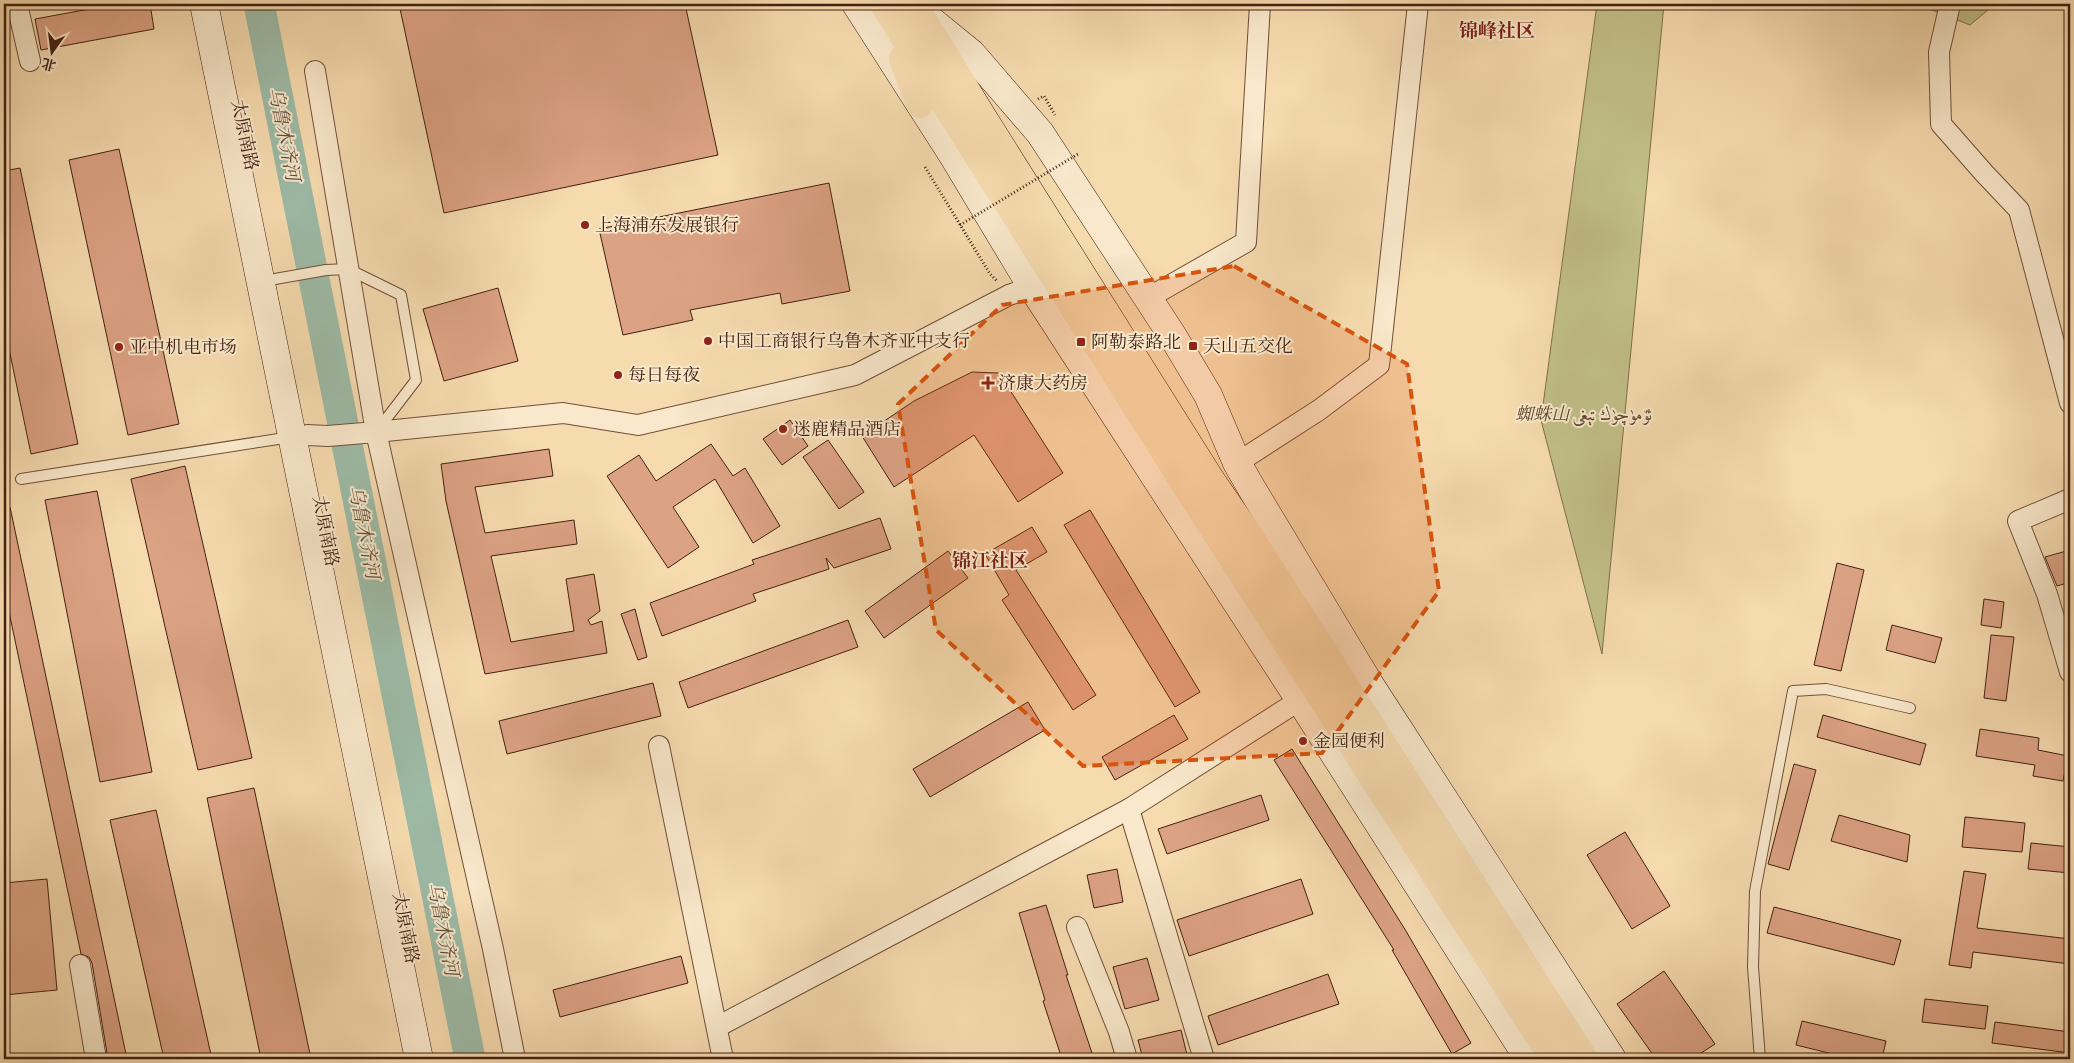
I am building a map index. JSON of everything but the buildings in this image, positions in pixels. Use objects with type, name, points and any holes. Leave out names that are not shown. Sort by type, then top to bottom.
[{"type":"highway","points":[[883,4],[920,104]]},
{"type":"highway","points":[[883,4],[1201,509],[1554,1059]]},
{"type":"highway","points":[[914,5],[1210,479],[1251,539],[1584,1059]]},
{"type":"main road","points":[[204,4],[309,436],[419,1059]]},
{"type":"main road","name":"太原南路","points":[[218,4],[285,277],[309,436],[433,1059]]},
{"type":"main road","points":[[856,4],[920,104],[1032,287],[1300,700],[1529,1059]]},
{"type":"main road","points":[[942,4],[971,53]]},
{"type":"main road","points":[[914,5],[971,53],[1040,133],[1148,298],[1208,395],[1237,463],[1370,685],[1517,915],[1612,1059]]},
{"type":"street","points":[[18,4],[30,61]]},
{"type":"street","points":[[1148,298],[1246,242],[1260,4]]},
{"type":"street","points":[[1237,463],[1319,410],[1379,365],[1418,4]]},
{"type":"street","points":[[1950,4],[1938,52],[1941,124],[2019,210],[2070,403]]},
{"type":"street","points":[[314,71],[348,269],[372,432],[493,950],[515,1059]]},
{"type":"street","points":[[309,436],[372,432],[563,413],[638,425],[855,375],[1009,294],[1032,287]]},
{"type":"street","points":[[2070,499],[2018,522],[2047,594],[2070,672]]},
{"type":"street","points":[[717,1027],[1129,809],[1300,700]]},
{"type":"street","points":[[659,746],[723,1059]]},
{"type":"street","points":[[1129,809],[1204,1059]]},
{"type":"street","points":[[1077,927],[1119,1032],[1127,1059]]},
{"type":"street","points":[[80,965],[96,1059]]},
{"type":"lane","points":[[285,277],[326,270],[348,269],[401,295],[416,380],[372,432]]},
{"type":"lane","points":[[21,479],[309,436]]},
{"type":"lane","points":[[1760,1059],[1752,967],[1755,892],[1793,691],[1826,689],[1910,708]]},
{"type":"path","points":[[960,225],[1078,154]]},
{"type":"path","points":[[926,167],[990,274]]},
{"type":"highlighted area","points":[[1234,266],[1407,364],[1439,591],[1322,753],[1083,766],[936,630],[898,404],[1002,305]]},
{"type":"green space","name":"蜘蛛山 ئۆمۈچۈك تېغى","points":[[1597,4],[1664,4],[1602,654],[1541,420]]},
{"type":"green space","points":[[1917,4],[1995,4],[1970,25]]},
{"type":"waterway","name":"乌鲁木齐河","points":[[259,4],[470,1059]]},
{"type":"place","name":"上海浦东发展银行","points":[[585,225]]},
{"type":"place","name":"中国工商银行乌鲁木齐亚中支行","points":[[708,341]]},
{"type":"place","name":"阿勒泰路北","points":[[1081,342]]},
{"type":"place","name":"天山五交化","points":[[1193,346]]},
{"type":"place","name":"亚中机电市场","points":[[119,347]]},
{"type":"place","name":"每日每夜","points":[[618,375]]},
{"type":"place","name":"济康大药房","points":[[988,383]]},
{"type":"place","name":"迷鹿精品酒店","points":[[783,429]]},
{"type":"place","name":"金园便利","points":[[1303,741]]},
{"type":"district","name":"锦峰社区","points":[[1497,30]]},
{"type":"district","name":"锦江社区","points":[[990,560]]}]
